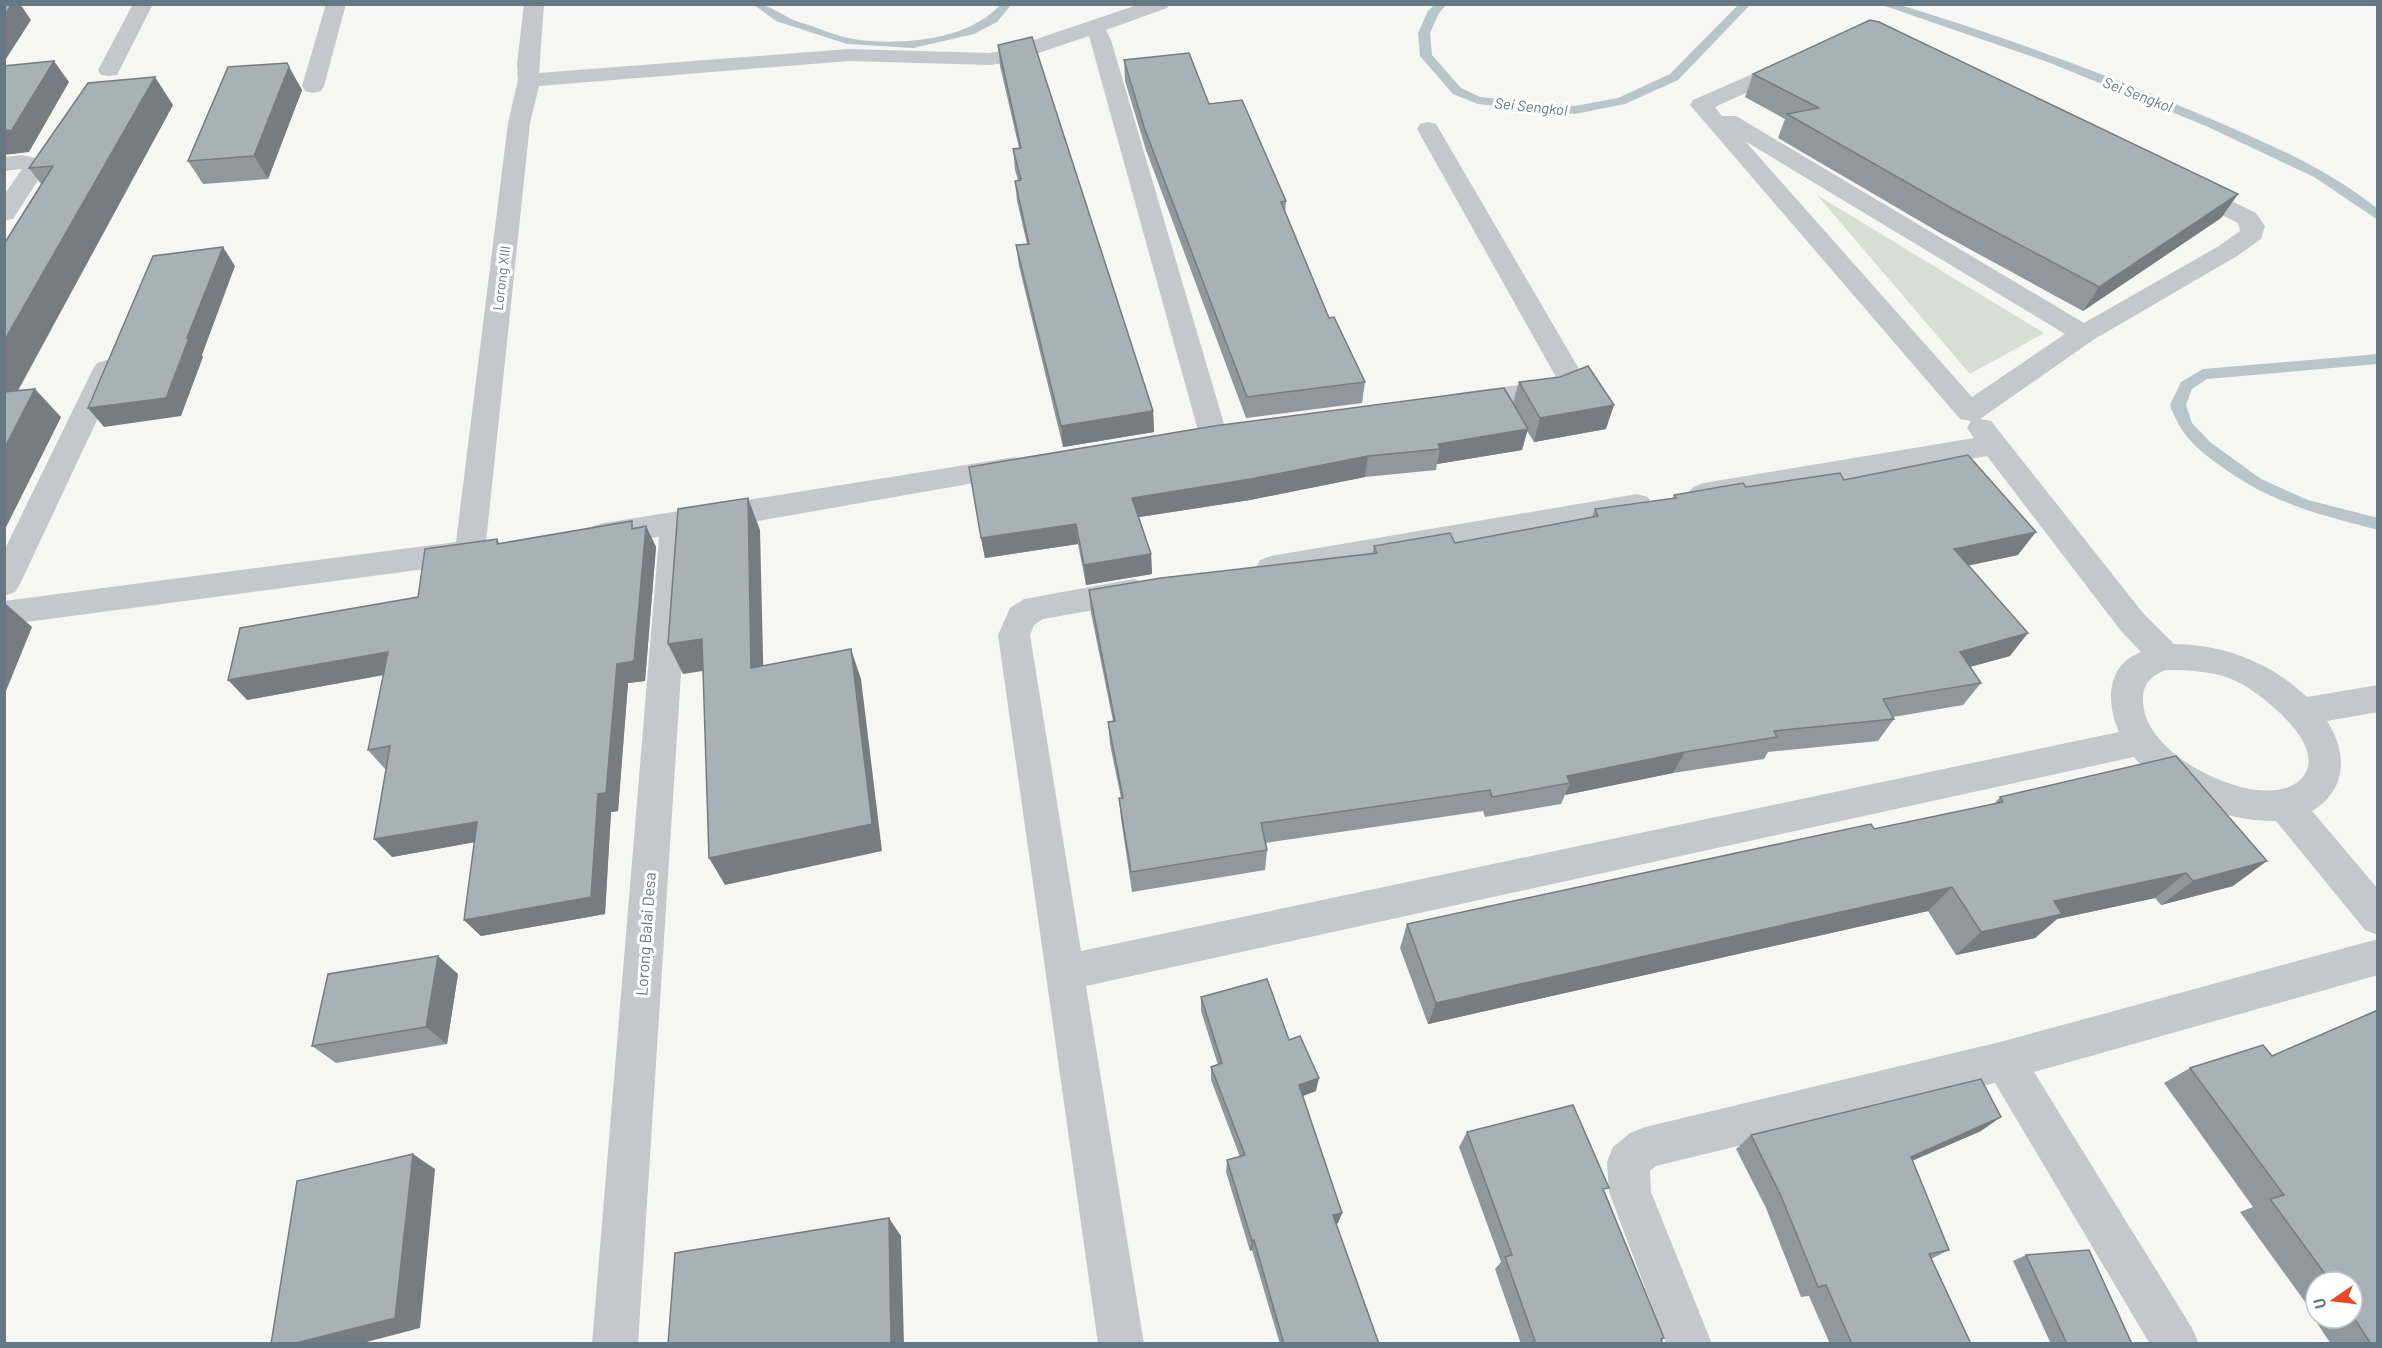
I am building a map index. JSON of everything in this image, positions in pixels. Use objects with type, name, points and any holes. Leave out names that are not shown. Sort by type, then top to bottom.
[{"type":"street","points":[[109,70],[143,4]]},
{"type":"street","points":[[313,86],[336,4]]},
{"type":"street","name":"Lorong XIII","points":[[470,552],[519,123],[529,80],[528,64],[534,4]]},
{"type":"street","points":[[529,80],[849,55],[988,59],[1004,57],[1160,4]]},
{"type":"street","points":[[1091,29],[1097,32],[1101,40],[1213,435]]},
{"type":"street","points":[[1701,105],[1849,37],[1870,34],[1885,39],[2247,218],[2253,226],[2252,234],[2248,239],[2084,334],[1970,412]]},
{"type":"street","points":[[1701,105],[2084,334]]},
{"type":"street","points":[[1701,105],[1970,412],[1993,445],[2132,622],[2166,657]]},
{"type":"street","points":[[1428,129],[1572,381],[1553,390],[1436,405]]},
{"type":"street","points":[[4,164],[22,162],[36,165],[4,214]]},
{"type":"street","points":[[4,584],[120,341]]},
{"type":"street","points":[[1236,574],[1993,445]]},
{"type":"street","points":[[573,538],[675,524],[1038,464]]},
{"type":"street","name":"Lorong Balai Desa","points":[[615,1344],[675,524]]},
{"type":"street","points":[[4,614],[504,547]]},
{"type":"street","points":[[1121,1344],[1014,635],[1021,616],[1035,608],[1165,586]]},
{"type":"street","points":[[2166,657],[2192,657],[2231,666],[2251,674],[2279,691],[2302,712],[2319,737],[2326,760],[2321,780],[2308,796],[2285,805],[2255,805],[2223,798],[2163,765],[2142,741],[2129,718],[2125,696],[2131,678],[2145,665],[2166,657]]},
{"type":"street","points":[[2302,712],[2378,698]]},
{"type":"street","points":[[1066,972],[2142,741]]},
{"type":"street","points":[[2285,805],[2378,918]]},
{"type":"street","points":[[1689,1344],[1630,1192],[1628,1162],[1645,1148],[2004,1061],[2378,957]]},
{"type":"street","points":[[2004,1061],[2176,1344]]},
{"type":"shaded area","points":[[1817,195],[2044,333],[1970,374]]},
{"type":"building","points":[[4,4],[12,4],[4,16]]},
{"type":"building","points":[[1870,20],[1879,22],[2238,194],[2099,287],[1955,210],[1787,114],[1819,108],[1753,74]]},
{"type":"building","points":[[1032,37],[1153,411],[1061,426],[1016,245],[1029,244],[1015,181],[1021,180],[1013,149],[1021,148],[998,45]]},
{"type":"building","points":[[1189,53],[1209,104],[1242,100],[1286,201],[1281,202],[1329,318],[1334,317],[1365,382],[1247,397],[1145,130],[1124,60]]},
{"type":"building","points":[[54,61],[12,130],[4,131],[4,66]]},
{"type":"building","points":[[287,63],[289,67],[254,156],[188,161],[228,67]]},
{"type":"building","points":[[155,77],[4,341],[4,244],[53,166],[29,168],[88,83]]},
{"type":"building","points":[[223,247],[166,398],[88,408],[153,256]]},
{"type":"building","points":[[1588,366],[1614,405],[1540,418],[1519,382],[1560,377]]},
{"type":"building","points":[[1504,388],[1528,429],[1438,444],[1440,449],[1368,456],[1251,479],[1132,498],[1151,554],[1084,565],[1076,524],[981,538],[969,467],[1214,426]]},
{"type":"building","points":[[35,389],[4,449],[4,392]]},
{"type":"building","points":[[1968,455],[2036,532],[1954,549],[2028,633],[1960,652],[1981,683],[1883,699],[1894,719],[1774,731],[1777,737],[1685,752],[1567,776],[1570,783],[1492,797],[1490,790],[1261,823],[1267,850],[1131,872],[1119,798],[1123,798],[1108,722],[1115,721],[1089,590],[1161,578],[1377,553],[1374,546],[1450,533],[1455,543],[1598,516],[1595,509],[1676,498],[1674,495],[1743,483],[1746,487],[1840,473],[1844,480]]},
{"type":"building","points":[[748,498],[751,668],[851,649],[872,824],[709,858],[702,639],[668,644],[678,509]]},
{"type":"building","points":[[632,521],[632,529],[646,526],[634,661],[617,664],[606,793],[598,794],[591,897],[464,920],[477,822],[374,839],[390,746],[368,750],[388,652],[228,680],[240,628],[418,597],[425,549],[497,539],[497,544]]},
{"type":"building","points":[[2176,756],[2267,861],[2193,881],[2186,873],[2054,901],[2062,914],[1981,932],[1952,887],[1436,1003],[1407,924],[1871,824],[1874,829],[2003,802],[2000,797]]},
{"type":"building","points":[[438,956],[426,1027],[312,1046],[328,974]]},
{"type":"building","points":[[1267,979],[1289,1040],[1300,1036],[1319,1078],[1299,1085],[1342,1213],[1333,1215],[1379,1344],[1284,1344],[1254,1240],[1252,1241],[1227,1160],[1245,1155],[1211,1067],[1222,1063],[1201,997]]},
{"type":"building","points":[[2378,1010],[2378,1344],[2371,1344],[2362,1330],[2364,1330],[2364,1270],[2322,1270],[2270,1199],[2284,1195],[2190,1068],[2263,1045],[2272,1056]]},
{"type":"building","points":[[1981,1079],[2001,1117],[1911,1157],[1949,1250],[1929,1254],[1971,1344],[1852,1344],[1826,1285],[1818,1287],[1781,1196],[1751,1135]]},
{"type":"building","points":[[1573,1105],[1609,1188],[1603,1189],[1664,1338],[1661,1339],[1663,1344],[1536,1344],[1505,1257],[1512,1255],[1467,1132]]},
{"type":"building","points":[[413,1154],[395,1318],[292,1344],[271,1344],[297,1181]]},
{"type":"building","points":[[889,1218],[891,1344],[668,1344],[675,1253]]},
{"type":"building","points":[[2089,1250],[2132,1344],[2067,1344],[2026,1255]]},
{"type":"waterway","name":"Sei Sengkol","points":[[758,4],[780,19],[851,42],[913,45],[970,32],[993,20],[1007,4]]},
{"type":"waterway","name":"Sei Sengkol","points":[[1442,4],[1434,11],[1424,33],[1426,56],[1457,91],[1478,100],[1575,110],[1621,101],[1674,77],[1746,4]]},
{"type":"waterway","name":"Sei Sengkol","points":[[1884,4],[1926,16],[2090,74],[2254,142],[2339,187],[2378,216]]},
{"type":"waterway","name":"Sei Sengkol","points":[[2378,359],[2203,374],[2186,386],[2178,405],[2185,425],[2204,446],[2255,483],[2304,505],[2378,524]]}]
